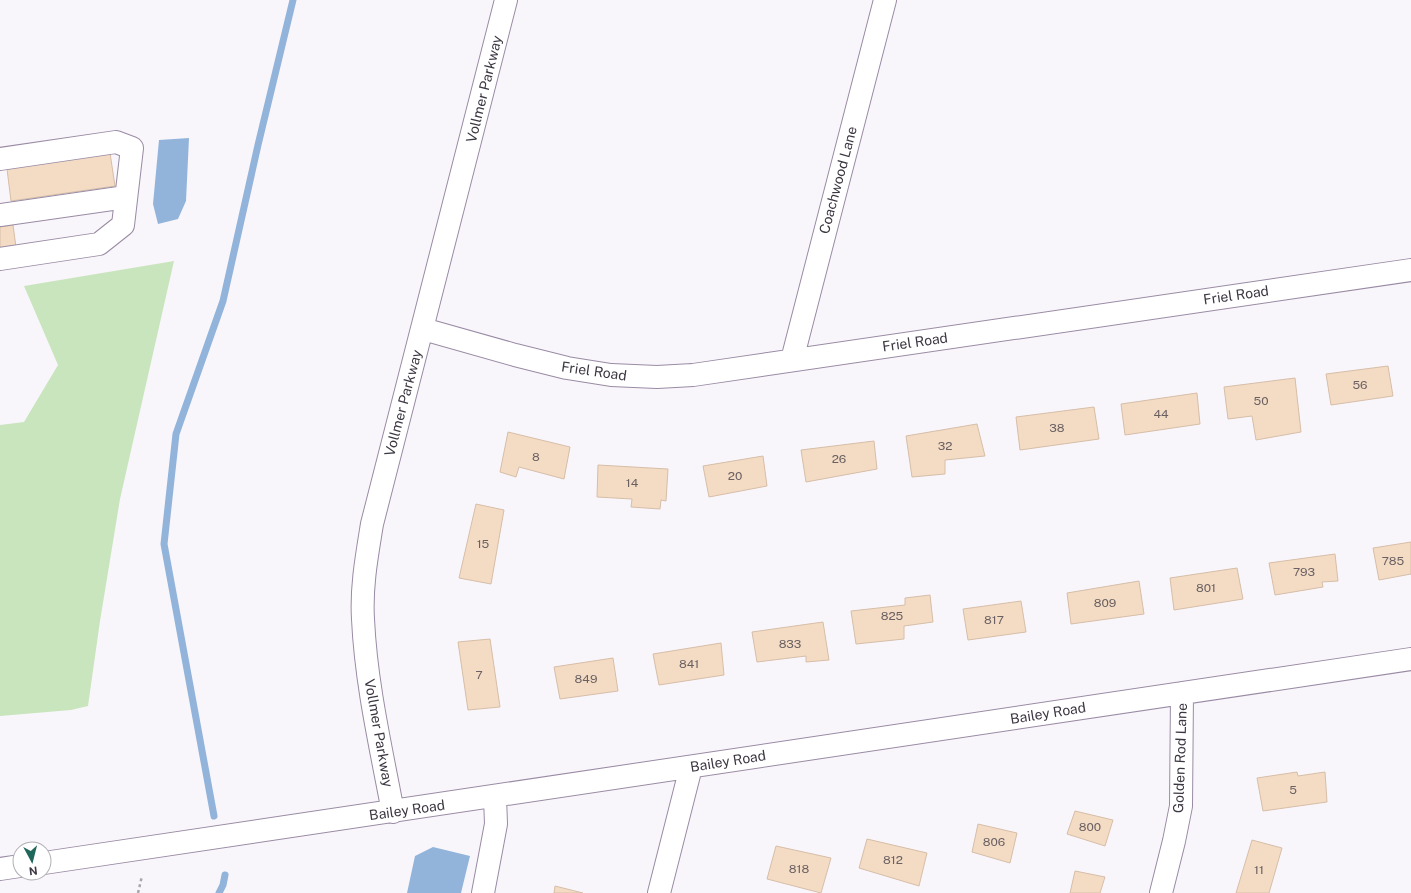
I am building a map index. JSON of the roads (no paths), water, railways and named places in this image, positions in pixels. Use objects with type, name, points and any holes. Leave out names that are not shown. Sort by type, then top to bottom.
[{"type":"street","name":"Vollmer Parkway","points":[[393,812],[369,684],[363,618],[364,576],[372,524],[506,0]]},
{"type":"street","name":"Coachwood Lane","points":[[792,360],[885,0]]},
{"type":"street","points":[[0,159],[116,142],[132,148],[123,225],[99,244],[0,259]]},
{"type":"street","points":[[0,215],[126,197]]},
{"type":"street","name":"Friel Road","points":[[423,329],[515,356],[567,368],[610,375],[657,377],[693,375],[1411,270]]},
{"type":"street","name":"Bailey Road","points":[[52,862],[1411,659]]},
{"type":"street","name":"Golden Rod Lane","points":[[1161,893],[1174,841],[1180,806],[1182,693]]},
{"type":"street","points":[[658,893],[691,767]]},
{"type":"street","points":[[483,893],[496,824],[495,796]]},
{"type":"street","points":[[0,869],[12,867]]},
{"type":"water","points":[[189,138],[186,201],[178,219],[158,224],[153,204],[159,140]]},
{"type":"water","points":[[433,847],[470,856],[461,893],[407,893],[415,856]]},
{"type":"waterway","points":[[214,816],[164,544],[176,434],[223,301],[258,145],[293,0]]},
{"type":"waterway","points":[[219,893],[223,885],[225,875]]}]
